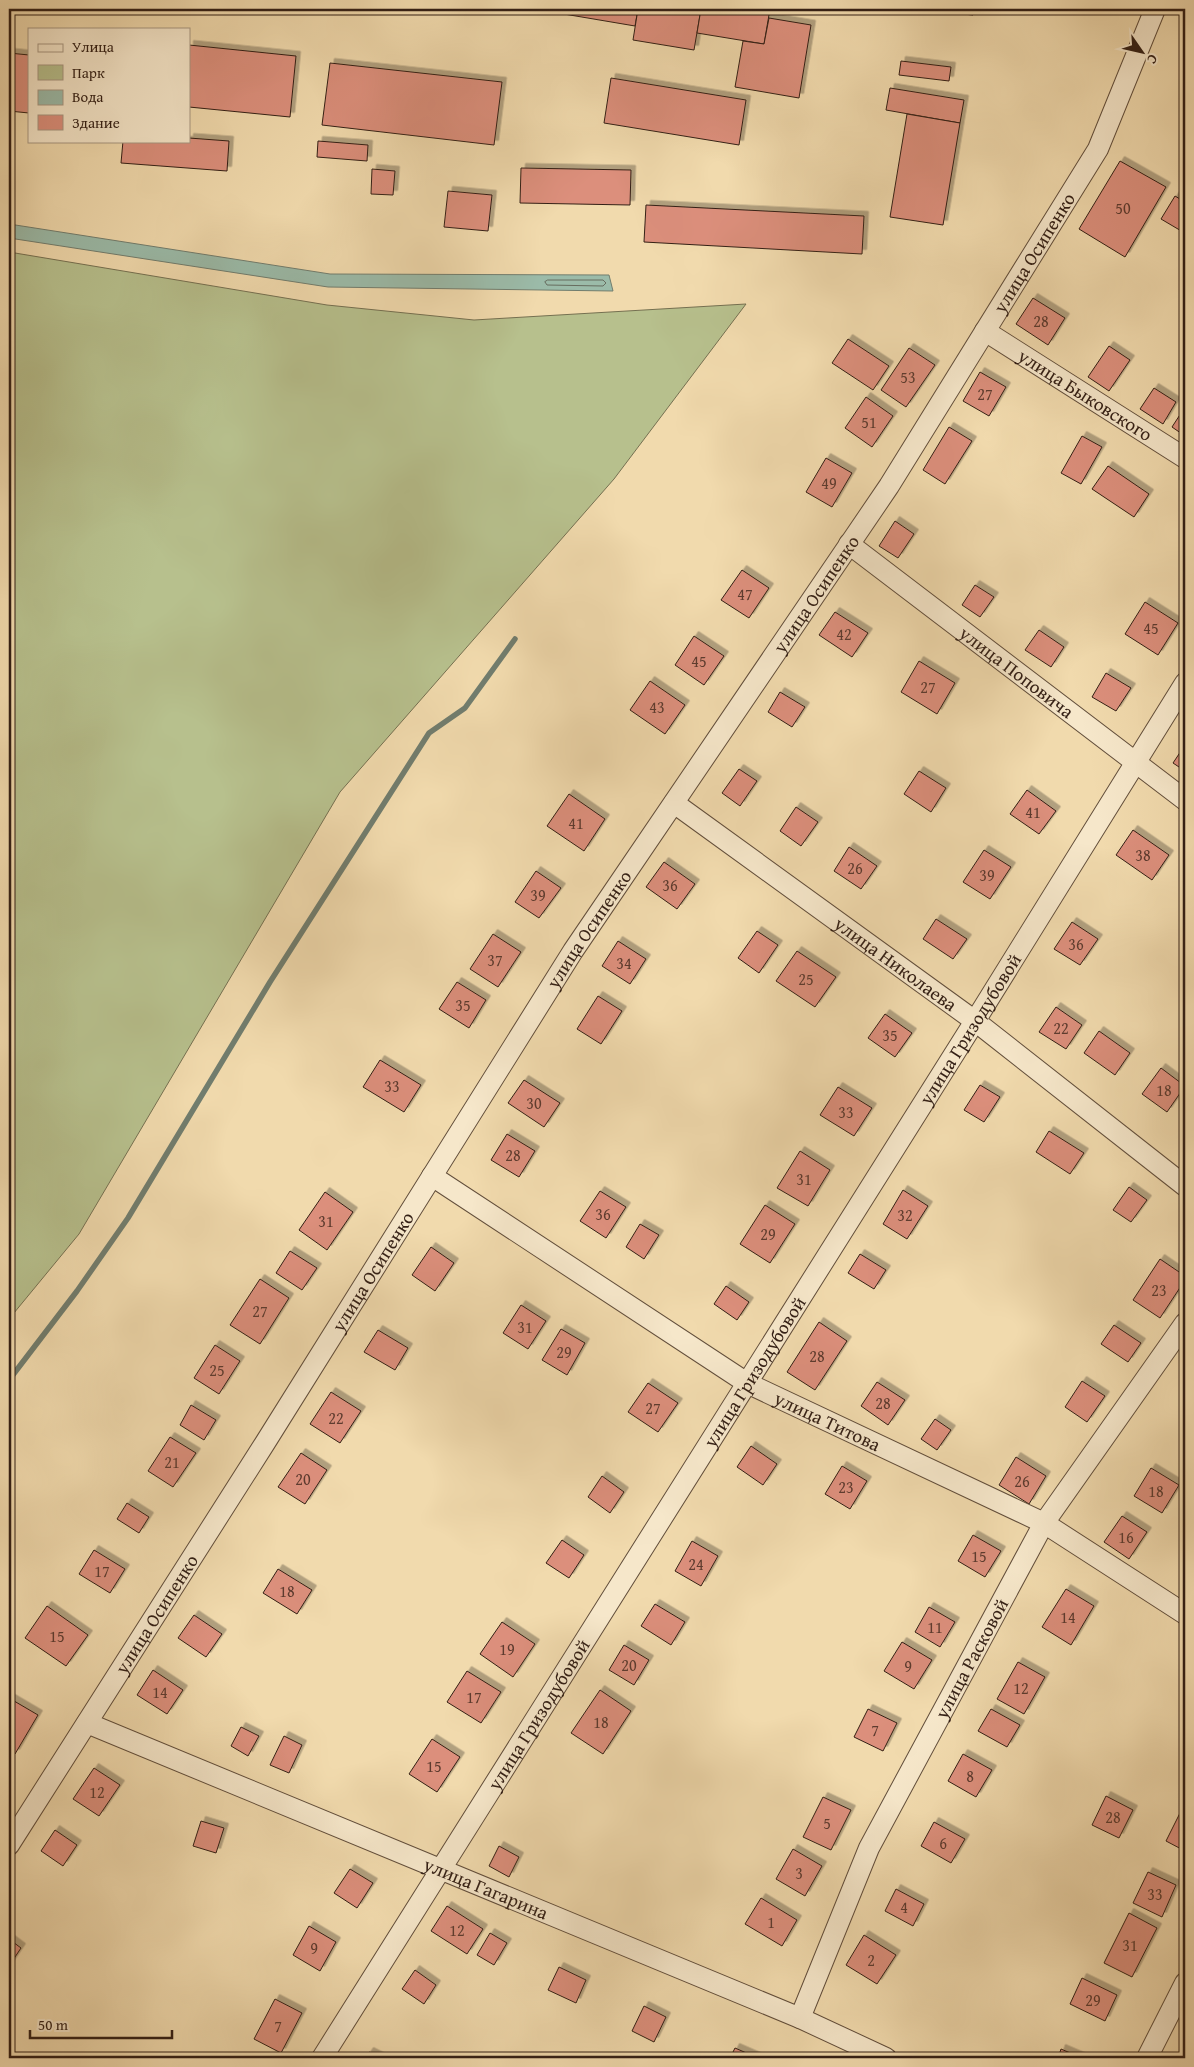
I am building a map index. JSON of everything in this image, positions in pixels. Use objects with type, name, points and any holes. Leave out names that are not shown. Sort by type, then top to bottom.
[{"type":"street","name":"улица Осипенко","points":[[9,1845],[573,951],[889,486],[1098,149],[1155,9]]},
{"type":"street","name":"улица Быковского","points":[[985,331],[1185,458]]},
{"type":"street","name":"улица Поповича","points":[[850,544],[1185,800]]},
{"type":"street","name":"улица Гризодубовой","points":[[322,2058],[975,1021],[1185,683]]},
{"type":"street","name":"улица Николаева","points":[[674,803],[975,1021],[1185,1186]]},
{"type":"street","name":"улица Титова","points":[[432,1176],[747,1383],[1044,1523],[1185,1614]]},
{"type":"street","name":"улица Расковой","points":[[800,2018],[869,1848],[1044,1523],[1185,1323]]},
{"type":"street","name":"улица Гагарина","points":[[87,1723],[800,2018],[886,2058]]},
{"type":"street","points":[[1147,2058],[1185,1983]]},
{"type":"green space","points":[[9,252],[327,305],[474,320],[746,304],[614,479],[340,792],[79,1234],[9,1319]]},
{"type":"water","points":[[9,224],[330,274],[609,275],[613,291],[328,287],[9,238]]},
{"type":"building","points":[[565,9],[638,9],[635,26],[564,14]]},
{"type":"building","points":[[638,9],[701,9],[694,50],[633,40]]},
{"type":"building","points":[[701,9],[770,9],[764,44],[697,33]]},
{"type":"building","points":[[934,9],[974,9],[973,15],[933,11]]},
{"type":"building","points":[[1086,9],[1107,9],[1106,13]]},
{"type":"building","points":[[769,18],[811,25],[799,98],[735,87],[743,41],[764,44]]},
{"type":"building","points":[[190,45],[296,56],[290,117],[190,107]]},
{"type":"building","points":[[9,53],[28,55],[28,113],[9,111]]},
{"type":"building","points":[[901,61],[951,67],[949,81],[899,75]]},
{"type":"building","points":[[330,63],[502,82],[494,145],[322,125]]},
{"type":"building","points":[[611,78],[746,100],[739,145],[604,123]]},
{"type":"building","points":[[890,88],[964,100],[960,123],[886,110]]},
{"type":"building","points":[[907,114],[960,123],[943,225],[890,217]]},
{"type":"building","points":[[190,138],[229,141],[227,171],[121,163],[123,142],[190,142]]},
{"type":"building","points":[[318,141],[368,145],[367,161],[317,157]]},
{"type":"building","points":[[1120,161],[1166,187],[1125,257],[1079,229]]},
{"type":"building","points":[[521,168],[631,170],[630,205],[520,203]]},
{"type":"building","points":[[372,169],[395,171],[393,195],[371,194]]},
{"type":"building","points":[[448,191],[492,195],[488,231],[444,227]]},
{"type":"building","points":[[1175,196],[1185,202],[1185,228],[1183,232],[1161,219]]},
{"type":"building","points":[[646,205],[864,216],[862,254],[644,242]]},
{"type":"building","points":[[1033,298],[1065,318],[1048,345],[1016,324]]},
{"type":"building","points":[[848,339],[889,366],[873,390],[832,363]]},
{"type":"building","points":[[1109,346],[1130,360],[1109,391],[1088,377]]},
{"type":"building","points":[[909,348],[935,365],[906,407],[881,390]]},
{"type":"building","points":[[980,372],[1006,387],[989,416],[963,401]]},
{"type":"building","points":[[1154,388],[1176,402],[1163,424],[1140,409]]},
{"type":"building","points":[[866,397],[893,416],[872,447],[845,428]]},
{"type":"building","points":[[1185,407],[1185,436],[1172,427]]},
{"type":"building","points":[[949,427],[972,441],[945,484],[923,470]]},
{"type":"building","points":[[1082,436],[1102,447],[1081,484],[1061,473]]},
{"type":"building","points":[[826,458],[852,473],[832,507],[806,492]]},
{"type":"building","points":[[1108,466],[1149,494],[1134,517],[1092,489]]},
{"type":"building","points":[[895,521],[914,534],[898,558],[879,546]]},
{"type":"building","points":[[742,570],[769,588],[749,618],[721,600]]},
{"type":"building","points":[[975,585],[994,597],[980,617],[962,605]]},
{"type":"building","points":[[1145,602],[1178,623],[1158,655],[1125,634]]},
{"type":"building","points":[[835,612],[868,633],[852,657],[819,635]]},
{"type":"building","points":[[1039,630],[1064,647],[1051,667],[1025,650]]},
{"type":"building","points":[[694,636],[724,656],[704,685],[675,665]]},
{"type":"building","points":[[919,661],[955,683],[937,714],[901,692]]},
{"type":"building","points":[[1106,673],[1131,688],[1116,711],[1092,697]]},
{"type":"building","points":[[650,681],[685,705],[665,734],[630,710]]},
{"type":"building","points":[[780,692],[805,707],[792,727],[768,712]]},
{"type":"building","points":[[1185,745],[1185,771],[1173,763]]},
{"type":"building","points":[[739,769],[757,781],[740,806],[722,793]]},
{"type":"building","points":[[919,771],[946,788],[931,812],[904,794]]},
{"type":"building","points":[[1027,790],[1056,811],[1039,834],[1010,814]]},
{"type":"building","points":[[569,794],[605,819],[584,851],[547,826]]},
{"type":"building","points":[[796,807],[818,822],[801,846],[780,831]]},
{"type":"building","points":[[1133,830],[1169,855],[1152,880],[1116,855]]},
{"type":"building","points":[[849,847],[877,866],[861,889],[834,871]]},
{"type":"building","points":[[984,850],[1011,867],[990,899],[963,882]]},
{"type":"building","points":[[664,862],[695,884],[677,909],[646,887]]},
{"type":"building","points":[[536,871],[561,888],[539,918],[515,902]]},
{"type":"building","points":[[936,919],[967,939],[953,959],[923,939]]},
{"type":"building","points":[[1072,922],[1098,939],[1080,965],[1054,949]]},
{"type":"building","points":[[757,931],[778,945],[759,973],[738,958]]},
{"type":"building","points":[[493,934],[521,952],[498,987],[470,969]]},
{"type":"building","points":[[618,941],[646,959],[630,984],[602,966]]},
{"type":"building","points":[[797,951],[836,977],[815,1007],[776,981]]},
{"type":"building","points":[[457,982],[486,1000],[469,1028],[439,1009]]},
{"type":"building","points":[[598,996],[622,1011],[601,1044],[577,1029]]},
{"type":"building","points":[[1056,1007],[1082,1025],[1066,1049],[1039,1032]]},
{"type":"building","points":[[885,1014],[912,1033],[895,1057],[868,1038]]},
{"type":"building","points":[[1099,1031],[1130,1053],[1115,1075],[1084,1053]]},
{"type":"building","points":[[380,1060],[421,1085],[404,1112],[363,1087]]},
{"type":"building","points":[[1161,1068],[1185,1086],[1167,1112],[1142,1094]]},
{"type":"building","points":[[524,1080],[560,1103],[544,1127],[508,1103]]},
{"type":"building","points":[[980,1085],[1000,1097],[984,1122],[964,1110]]},
{"type":"building","points":[[838,1087],[872,1108],[854,1136],[820,1115]]},
{"type":"building","points":[[1049,1131],[1084,1153],[1070,1174],[1036,1152]]},
{"type":"building","points":[[507,1134],[535,1151],[519,1177],[491,1160]]},
{"type":"building","points":[[800,1151],[830,1170],[808,1206],[777,1188]]},
{"type":"building","points":[[1129,1187],[1147,1200],[1131,1222],[1113,1210]]},
{"type":"building","points":[[903,1190],[928,1206],[907,1239],[883,1224]]},
{"type":"building","points":[[600,1191],[626,1207],[606,1238],[580,1221]]},
{"type":"building","points":[[325,1192],[353,1212],[327,1250],[299,1230]]},
{"type":"building","points":[[765,1205],[795,1224],[770,1263],[740,1244]]},
{"type":"building","points":[[640,1224],[659,1235],[644,1259],[626,1247]]},
{"type":"building","points":[[431,1247],[454,1263],[435,1291],[412,1275]]},
{"type":"building","points":[[290,1251],[317,1268],[302,1290],[276,1273]]},
{"type":"building","points":[[860,1254],[886,1270],[874,1289],[848,1273]]},
{"type":"building","points":[[1160,1259],[1185,1276],[1185,1280],[1160,1318],[1133,1300]]},
{"type":"building","points":[[260,1279],[289,1298],[260,1344],[230,1325]]},
{"type":"building","points":[[726,1286],[749,1302],[737,1320],[714,1304]]},
{"type":"building","points":[[521,1305],[546,1321],[528,1349],[503,1333]]},
{"type":"building","points":[[819,1322],[847,1341],[815,1390],[787,1372]]},
{"type":"building","points":[[1114,1325],[1141,1343],[1128,1362],[1101,1344]]},
{"type":"building","points":[[561,1329],[585,1343],[567,1375],[542,1360]]},
{"type":"building","points":[[378,1330],[408,1348],[395,1370],[364,1352]]},
{"type":"building","points":[[215,1345],[240,1361],[219,1394],[194,1378]]},
{"type":"building","points":[[1082,1381],[1105,1396],[1087,1422],[1065,1407]]},
{"type":"building","points":[[877,1382],[905,1400],[888,1425],[861,1406]]},
{"type":"building","points":[[648,1383],[678,1403],[658,1432],[628,1412]]},
{"type":"building","points":[[331,1392],[361,1411],[340,1443],[310,1424]]},
{"type":"building","points":[[191,1405],[216,1420],[204,1440],[180,1425]]},
{"type":"building","points":[[935,1419],[951,1430],[937,1450],[921,1439]]},
{"type":"building","points":[[170,1437],[196,1453],[173,1487],[148,1471]]},
{"type":"building","points":[[751,1446],[777,1464],[763,1485],[737,1467]]},
{"type":"building","points":[[301,1453],[327,1470],[305,1504],[278,1487]]},
{"type":"building","points":[[1016,1457],[1046,1476],[1029,1504],[999,1485]]},
{"type":"building","points":[[842,1466],[867,1481],[850,1509],[825,1494]]},
{"type":"building","points":[[1151,1468],[1179,1485],[1162,1513],[1134,1496]]},
{"type":"building","points":[[602,1476],[624,1492],[610,1513],[588,1497]]},
{"type":"building","points":[[127,1503],[149,1517],[139,1533],[117,1519]]},
{"type":"building","points":[[1122,1516],[1147,1532],[1129,1559],[1104,1542]]},
{"type":"building","points":[[973,1535],[1001,1551],[985,1577],[958,1561]]},
{"type":"building","points":[[562,1540],[584,1555],[569,1578],[546,1563]]},
{"type":"building","points":[[692,1541],[718,1556],[701,1586],[675,1571]]},
{"type":"building","points":[[94,1550],[125,1569],[110,1593],[79,1574]]},
{"type":"building","points":[[278,1569],[312,1590],[297,1614],[263,1593]]},
{"type":"building","points":[[1066,1589],[1094,1606],[1071,1645],[1042,1627]]},
{"type":"building","points":[[655,1604],[685,1622],[671,1645],[641,1626]]},
{"type":"building","points":[[47,1606],[88,1635],[66,1666],[25,1638]]},
{"type":"building","points":[[929,1607],[955,1622],[940,1647],[915,1632]]},
{"type":"building","points":[[194,1615],[222,1634],[206,1657],[178,1638]]},
{"type":"building","points":[[502,1622],[535,1644],[513,1677],[480,1654]]},
{"type":"building","points":[[902,1642],[932,1660],[914,1689],[884,1671]]},
{"type":"building","points":[[624,1645],[649,1660],[634,1685],[609,1670]]},
{"type":"building","points":[[1018,1662],[1045,1677],[1024,1714],[997,1699]]},
{"type":"building","points":[[153,1670],[183,1690],[167,1714],[137,1695]]},
{"type":"building","points":[[467,1671],[501,1692],[481,1723],[447,1702]]},
{"type":"building","points":[[600,1690],[631,1711],[603,1754],[571,1733]]},
{"type":"building","points":[[9,1698],[38,1715],[15,1754],[9,1751]]},
{"type":"building","points":[[868,1709],[897,1723],[883,1751],[854,1737]]},
{"type":"building","points":[[991,1709],[1020,1725],[1007,1747],[978,1731]]},
{"type":"building","points":[[241,1727],[259,1736],[248,1756],[231,1746]]},
{"type":"building","points":[[284,1736],[302,1745],[289,1773],[270,1765]]},
{"type":"building","points":[[432,1739],[460,1757],[437,1792],[409,1774]]},
{"type":"building","points":[[963,1754],[992,1770],[976,1797],[948,1781]]},
{"type":"building","points":[[94,1768],[120,1785],[99,1816],[73,1799]]},
{"type":"building","points":[[1106,1796],[1133,1810],[1119,1838],[1092,1825]]},
{"type":"building","points":[[823,1797],[851,1810],[831,1850],[803,1837]]},
{"type":"building","points":[[1185,1803],[1185,1851],[1166,1841]]},
{"type":"building","points":[[201,1821],[224,1828],[216,1853],[193,1846]]},
{"type":"building","points":[[934,1822],[965,1839],[951,1863],[921,1846]]},
{"type":"building","points":[[55,1830],[77,1845],[63,1866],[41,1851]]},
{"type":"building","points":[[499,1846],[519,1857],[509,1877],[489,1866]]},
{"type":"building","points":[[793,1849],[822,1866],[805,1896],[776,1879]]},
{"type":"building","points":[[350,1869],[373,1883],[357,1908],[334,1893]]},
{"type":"building","points":[[1148,1872],[1176,1885],[1162,1917],[1133,1903]]},
{"type":"building","points":[[896,1889],[924,1904],[913,1926],[885,1911]]},
{"type":"building","points":[[761,1898],[797,1920],[782,1946],[745,1924]]},
{"type":"building","points":[[447,1906],[483,1929],[467,1954],[431,1931]]},
{"type":"building","points":[[1129,1913],[1157,1928],[1132,1977],[1104,1963]]},
{"type":"building","points":[[309,1926],[336,1942],[320,1971],[293,1955]]},
{"type":"building","points":[[490,1933],[507,1943],[494,1965],[477,1955]]},
{"type":"building","points":[[864,1935],[896,1955],[877,1984],[846,1965]]},
{"type":"building","points":[[9,1939],[21,1948],[9,1966]]},
{"type":"building","points":[[559,1967],[586,1980],[576,2003],[548,1990]]},
{"type":"building","points":[[415,1970],[436,1985],[424,2004],[402,1989]]},
{"type":"building","points":[[1082,1978],[1117,1995],[1105,2021],[1070,2004]]},
{"type":"building","points":[[275,1999],[302,2013],[281,2053],[254,2039]]},
{"type":"building","points":[[644,2006],[666,2017],[654,2042],[632,2031]]},
{"type":"building","points":[[735,2048],[758,2058],[730,2058]]},
{"type":"building","points":[[1061,2049],[1082,2058],[1058,2058]]},
{"type":"building","points":[[369,2052],[381,2058],[365,2058]]},
{"type":"waterway","points":[[9,1380],[77,1291],[128,1218],[270,982],[429,733],[465,708],[515,639]]}]
